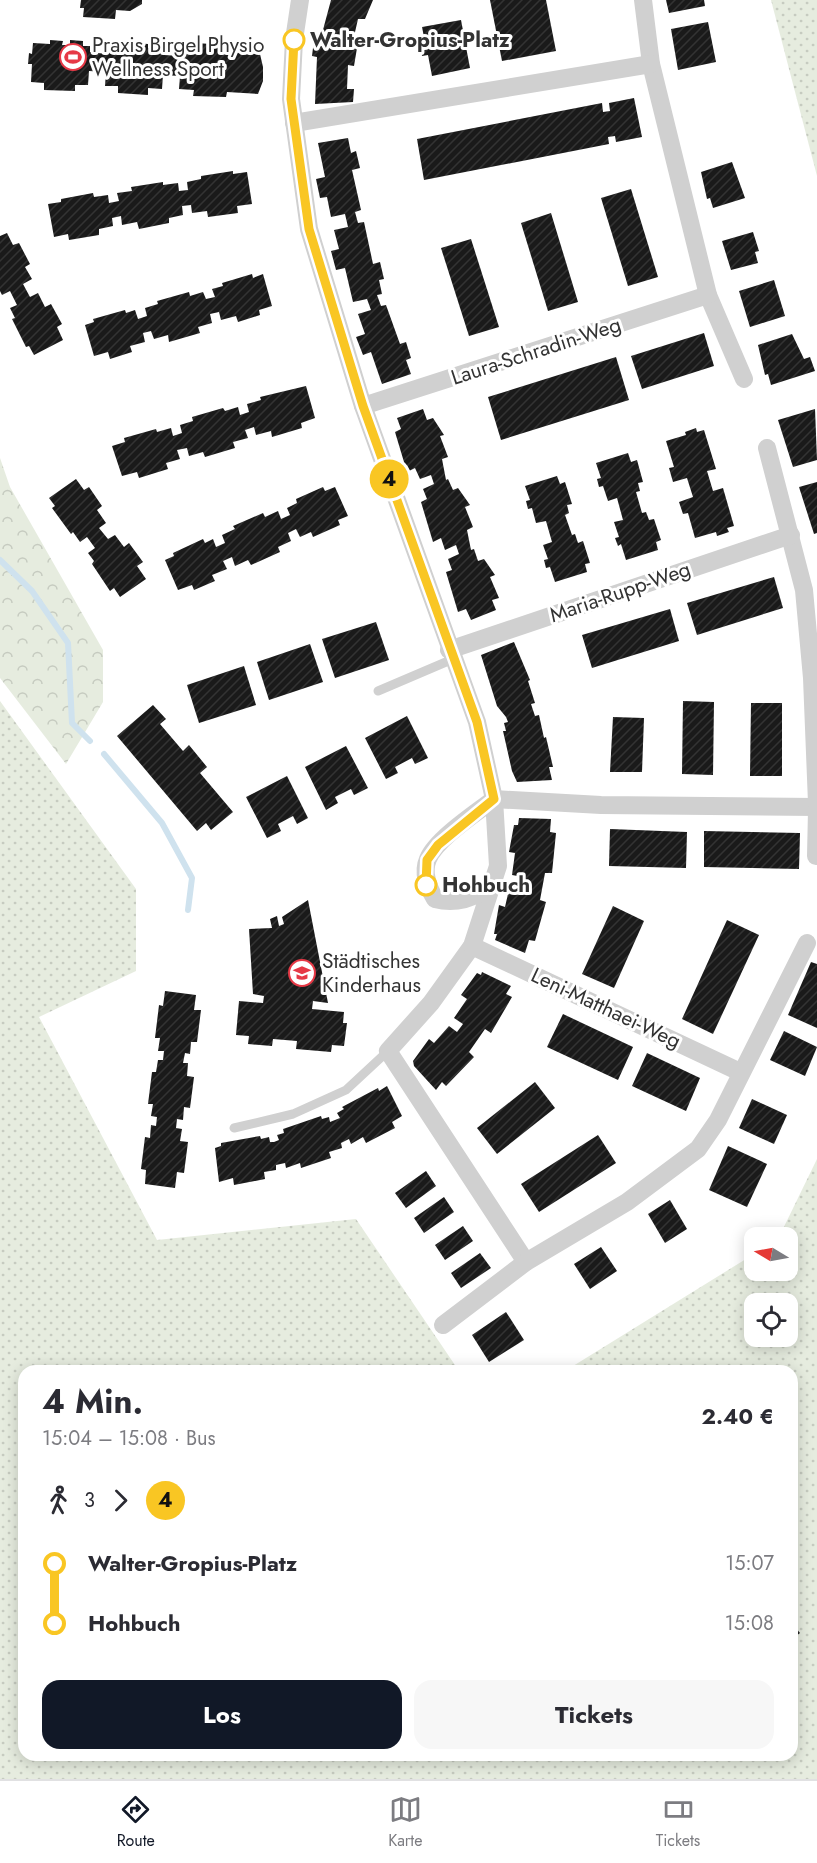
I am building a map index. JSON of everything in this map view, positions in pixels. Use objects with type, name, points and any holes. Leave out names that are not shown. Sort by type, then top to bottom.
[{"type":"street","points":[[300,0],[292,87],[294,123],[309,229],[363,406],[477,722],[494,799],[498,866],[472,946],[431,1003],[388,1051],[526,1262]]},
{"type":"street","points":[[643,0],[651,64],[708,296],[744,379]]},
{"type":"street","points":[[294,123],[651,64]]},
{"type":"street","name":"Laura-Schradin-Weg","points":[[363,406],[708,296]]},
{"type":"street","points":[[767,448],[804,590],[812,678],[817,807],[816,856]]},
{"type":"street","name":"Maria-Rupp-Weg","points":[[451,655],[791,535]]},
{"type":"street","points":[[493,887],[470,899],[449,903],[435,899],[426,885],[427,860],[438,845],[494,799],[601,805],[817,807]]},
{"type":"street","points":[[443,1325],[526,1262],[627,1202],[698,1149],[718,1120],[740,1072],[807,943]]},
{"type":"street","name":"Leni-Matthaei-Weg","points":[[472,946],[740,1072]]},
{"type":"lane","points":[[378,691],[451,655]]},
{"type":"lane","points":[[234,1128],[293,1114],[346,1090],[388,1051]]},
{"type":"green space","points":[[771,0],[817,0],[817,176]]},
{"type":"green space","points":[[0,458],[10,487],[103,650],[103,702],[66,764],[0,678]]},
{"type":"green space","points":[[0,701],[136,889],[136,971],[39,1017],[157,1240],[356,1219],[455,1365],[18,1365],[18,1761],[798,1761],[798,1365],[575,1365],[744,1260],[744,1281],[798,1281],[798,1227],[784,1227],[817,1159],[817,1779],[0,1779]]},
{"type":"building","points":[[81,0],[142,0],[142,4],[130,11],[116,10],[115,19],[83,17],[84,8],[80,8]]},
{"type":"building","points":[[331,0],[373,0],[365,19],[358,19],[353,41],[358,42],[354,66],[348,65],[347,89],[354,89],[353,102],[315,104],[317,57],[312,56],[314,40],[320,41]]},
{"type":"building","points":[[490,0],[546,0],[556,51],[502,61]]},
{"type":"building","points":[[666,0],[704,0],[705,6],[669,13]]},
{"type":"building","points":[[461,20],[465,41],[462,41],[463,47],[466,47],[470,68],[432,76],[428,55],[422,56],[421,48],[426,47],[422,27]]},
{"type":"building","points":[[708,22],[716,62],[678,70],[671,29]]},
{"type":"building","points":[[50,40],[63,41],[62,45],[70,45],[70,40],[83,41],[83,46],[90,46],[90,52],[107,54],[107,46],[114,47],[115,42],[127,42],[127,48],[135,49],[136,43],[148,44],[148,48],[164,49],[164,55],[181,56],[181,50],[195,51],[195,43],[228,45],[228,52],[260,54],[263,81],[258,94],[227,92],[226,97],[193,96],[194,90],[179,89],[180,76],[163,75],[162,89],[148,88],[148,95],[118,93],[118,86],[105,86],[106,72],[89,71],[88,85],[75,85],[75,91],[44,90],[44,83],[31,82],[32,64],[28,64],[29,53],[32,54],[33,43],[50,44]]},
{"type":"building","points":[[634,98],[642,137],[616,142],[615,136],[608,137],[609,144],[424,180],[417,139],[602,103],[603,112],[610,111],[609,103]]},
{"type":"building","points":[[348,138],[351,153],[356,151],[360,168],[352,170],[361,210],[355,212],[358,223],[364,222],[373,264],[380,262],[384,279],[379,280],[382,294],[377,295],[381,306],[386,305],[400,344],[406,342],[411,358],[406,360],[411,374],[382,384],[371,352],[363,355],[356,337],[365,334],[358,314],[371,310],[367,299],[353,302],[345,268],[336,270],[331,251],[339,249],[334,230],[348,227],[345,214],[331,217],[327,197],[320,198],[316,179],[325,177],[318,143]]},
{"type":"building","points":[[732,162],[745,198],[713,208],[710,198],[707,199],[701,172]]},
{"type":"building","points":[[233,171],[233,174],[247,172],[252,204],[237,206],[238,213],[208,217],[207,211],[192,213],[191,205],[182,206],[183,215],[169,218],[169,223],[139,229],[137,222],[122,225],[121,216],[112,218],[113,226],[99,229],[99,235],[69,240],[68,234],[54,237],[48,204],[61,202],[61,199],[93,193],[94,197],[108,195],[109,203],[119,201],[117,193],[132,191],[131,187],[163,182],[163,185],[178,183],[179,191],[188,190],[187,182],[201,179],[201,176]]},
{"type":"building","points":[[631,189],[658,277],[628,286],[601,198]]},
{"type":"building","points":[[551,213],[578,302],[548,311],[521,223]]},
{"type":"building","points":[[753,232],[759,251],[755,252],[758,263],[731,270],[722,241]]},
{"type":"building","points":[[7,233],[13,245],[19,243],[30,264],[25,267],[32,279],[23,284],[30,297],[38,293],[45,307],[51,304],[62,324],[57,327],[63,340],[34,355],[29,346],[26,347],[12,319],[15,318],[10,308],[17,305],[10,291],[2,295],[0,291],[0,236]]},
{"type":"building","points":[[471,239],[499,327],[469,336],[441,248]]},
{"type":"building","points":[[252,274],[253,278],[263,274],[272,306],[259,310],[260,315],[238,322],[236,316],[221,320],[219,312],[210,314],[212,323],[198,327],[200,333],[169,342],[168,335],[154,339],[151,331],[143,333],[145,342],[130,346],[132,352],[110,359],[108,352],[94,356],[85,325],[94,322],[93,319],[125,310],[126,313],[135,310],[138,319],[147,316],[145,308],[158,304],[157,301],[189,292],[190,296],[203,292],[206,299],[215,297],[212,289],[223,286],[222,283]]},
{"type":"building","points":[[774,280],[785,316],[750,327],[739,291]]},
{"type":"building","points":[[704,333],[714,366],[642,389],[631,356]]},
{"type":"building","points":[[792,334],[804,359],[810,357],[815,371],[771,385],[768,374],[765,375],[758,345]]},
{"type":"building","points":[[616,357],[629,400],[501,440],[488,397]]},
{"type":"building","points":[[306,386],[315,418],[301,423],[302,428],[272,437],[271,431],[256,435],[254,427],[245,430],[248,438],[233,442],[235,448],[205,457],[203,452],[189,456],[187,448],[177,450],[180,459],[166,463],[168,469],[139,478],[137,472],[122,476],[112,446],[125,442],[124,438],[156,429],[157,432],[171,428],[173,436],[182,433],[180,425],[193,421],[192,417],[223,408],[225,411],[238,407],[240,415],[249,412],[247,404],[261,400],[260,397]]},
{"type":"building","points":[[423,409],[427,420],[433,418],[444,435],[440,436],[448,457],[442,459],[446,480],[448,479],[453,490],[458,488],[470,505],[465,507],[473,527],[467,530],[471,550],[474,549],[478,561],[484,559],[495,575],[490,577],[499,598],[492,600],[496,610],[471,620],[466,609],[458,612],[446,572],[452,570],[448,559],[459,554],[456,545],[445,550],[441,538],[433,542],[421,502],[427,499],[423,489],[434,484],[431,475],[420,479],[415,468],[407,472],[395,432],[401,429],[397,418]]},
{"type":"building","points":[[815,409],[817,460],[793,467],[778,420]]},
{"type":"building","points":[[696,428],[697,432],[704,430],[716,469],[707,471],[713,491],[723,488],[734,526],[727,528],[729,532],[717,536],[716,532],[695,538],[688,513],[683,514],[679,502],[693,497],[687,478],[673,482],[669,468],[674,467],[666,441],[686,435],[685,432]]},
{"type":"building","points":[[628,453],[631,462],[637,460],[643,482],[638,483],[640,491],[636,492],[642,513],[646,512],[649,520],[654,519],[661,540],[656,542],[658,550],[626,560],[621,544],[618,546],[615,538],[619,537],[614,522],[623,520],[617,498],[608,501],[603,486],[599,487],[597,479],[601,478],[596,463]]},
{"type":"building","points":[[557,476],[560,484],[565,482],[572,504],[567,505],[569,513],[565,515],[572,535],[575,534],[578,543],[583,541],[590,563],[585,564],[587,572],[555,582],[550,567],[546,568],[544,560],[548,559],[543,545],[552,542],[546,521],[536,523],[532,508],[528,509],[526,501],[530,500],[525,486]]},
{"type":"building","points":[[76,479],[84,490],[89,487],[102,506],[97,510],[106,523],[99,528],[108,539],[115,535],[124,547],[129,543],[143,562],[137,566],[146,579],[120,597],[114,588],[110,591],[92,564],[94,561],[88,553],[95,548],[87,537],[80,542],[73,532],[71,534],[52,508],[55,506],[49,498]]},
{"type":"building","points":[[817,482],[817,533],[814,534],[799,487]]},
{"type":"building","points":[[323,487],[325,491],[335,487],[348,516],[338,520],[340,525],[313,537],[311,532],[300,537],[296,529],[288,533],[291,541],[278,547],[280,552],[251,565],[248,560],[235,566],[232,557],[223,561],[227,569],[212,575],[215,581],[194,590],[192,585],[178,590],[165,560],[174,556],[173,553],[203,539],[205,543],[213,539],[216,547],[225,543],[222,535],[235,529],[233,526],[263,513],[265,517],[278,511],[281,519],[290,515],[287,508],[297,503],[296,499]]},
{"type":"building","points":[[774,577],[783,608],[697,635],[687,603]]},
{"type":"building","points":[[670,609],[679,641],[592,668],[582,635]]},
{"type":"building","points":[[376,622],[389,660],[335,678],[322,639]]},
{"type":"building","points":[[514,642],[530,680],[528,681],[535,703],[531,704],[535,716],[539,715],[544,738],[546,737],[553,767],[549,767],[552,780],[517,782],[512,771],[503,731],[506,731],[504,723],[508,722],[497,706],[481,655]]},
{"type":"building","points":[[310,644],[323,682],[269,700],[257,662]]},
{"type":"building","points":[[244,666],[256,705],[199,723],[187,685]]},
{"type":"building","points":[[683,701],[714,702],[713,775],[682,774]]},
{"type":"building","points":[[751,703],[782,703],[782,776],[750,776]]},
{"type":"building","points":[[153,705],[166,719],[160,724],[183,751],[189,745],[207,767],[200,773],[233,812],[211,830],[206,823],[197,831],[117,736]]},
{"type":"building","points":[[407,716],[428,758],[415,764],[412,758],[395,767],[398,773],[386,779],[365,738]]},
{"type":"building","points":[[613,717],[644,718],[642,772],[610,772]]},
{"type":"building","points":[[346,746],[368,788],[354,795],[351,789],[335,797],[338,803],[326,810],[305,767]]},
{"type":"building","points":[[287,776],[308,818],[297,824],[293,816],[278,824],[281,831],[267,838],[246,797]]},
{"type":"building","points":[[519,818],[551,819],[550,832],[556,833],[552,873],[545,873],[540,900],[546,902],[535,941],[529,940],[525,953],[495,940],[497,934],[494,934],[499,905],[505,907],[510,885],[521,887],[523,877],[512,875],[515,853],[509,852],[514,825],[518,825]]},
{"type":"building","points":[[610,829],[687,832],[686,868],[609,866]]},
{"type":"building","points":[[704,831],[800,833],[799,869],[704,867]]},
{"type":"building","points":[[308,900],[328,1003],[313,1001],[312,1009],[344,1012],[343,1023],[347,1023],[344,1046],[332,1045],[331,1052],[296,1049],[297,1041],[273,1039],[272,1046],[248,1044],[249,1036],[236,1035],[239,1001],[263,1003],[264,996],[253,994],[249,929],[272,928],[270,919],[277,916],[279,926],[284,924],[282,917]]},
{"type":"building","points":[[613,906],[644,921],[614,988],[582,974]]},
{"type":"building","points":[[727,920],[759,935],[713,1034],[682,1019]]},
{"type":"building","points":[[811,962],[817,964],[817,1028],[788,1015]]},
{"type":"building","points":[[482,972],[511,986],[506,994],[512,997],[491,1033],[485,1029],[469,1052],[474,1057],[446,1086],[442,1082],[436,1090],[414,1066],[413,1061],[429,1039],[434,1043],[449,1026],[457,1032],[463,1024],[454,1018],[467,999],[461,995],[477,973],[481,975]]},
{"type":"building","points":[[165,991],[196,995],[194,1010],[201,1010],[197,1042],[191,1042],[190,1054],[185,1053],[183,1063],[188,1063],[187,1076],[194,1077],[190,1108],[184,1107],[183,1120],[177,1119],[176,1128],[182,1129],[180,1141],[188,1142],[184,1173],[177,1172],[175,1188],[145,1184],[146,1170],[141,1169],[145,1137],[150,1138],[151,1125],[156,1126],[157,1117],[151,1116],[153,1104],[148,1104],[152,1072],[156,1072],[158,1060],[163,1060],[164,1051],[158,1051],[160,1038],[155,1038],[159,1005],[163,1006]]},
{"type":"building","points":[[563,1014],[633,1047],[618,1080],[547,1047]]},
{"type":"building","points":[[784,1031],[817,1047],[805,1076],[770,1060]]},
{"type":"building","points":[[647,1053],[700,1078],[686,1111],[632,1086]]},
{"type":"building","points":[[535,1082],[555,1108],[497,1154],[477,1128]]},
{"type":"building","points":[[387,1086],[402,1116],[392,1122],[395,1128],[366,1143],[363,1137],[351,1144],[349,1139],[341,1143],[342,1148],[329,1152],[331,1158],[301,1168],[300,1163],[286,1168],[285,1163],[276,1165],[276,1170],[264,1172],[265,1179],[234,1185],[233,1178],[219,1182],[215,1148],[221,1146],[221,1143],[260,1136],[261,1139],[269,1137],[270,1142],[274,1142],[279,1140],[277,1135],[284,1133],[283,1129],[321,1116],[322,1119],[329,1117],[330,1122],[340,1118],[337,1113],[344,1109],[342,1107],[378,1088],[379,1091]]},
{"type":"building","points":[[752,1099],[787,1115],[774,1144],[739,1128]]},
{"type":"building","points":[[598,1135],[616,1163],[539,1212],[521,1184]]},
{"type":"building","points":[[728,1146],[767,1164],[747,1207],[709,1190]]},
{"type":"building","points":[[426,1171],[436,1186],[406,1208],[395,1193]]},
{"type":"building","points":[[444,1197],[454,1212],[424,1233],[414,1218]]},
{"type":"building","points":[[670,1200],[687,1229],[665,1243],[648,1214]]},
{"type":"building","points":[[463,1226],[473,1241],[445,1260],[435,1245]]},
{"type":"building","points":[[601,1247],[617,1271],[590,1289],[574,1264]]},
{"type":"building","points":[[480,1253],[491,1268],[461,1288],[451,1273]]},
{"type":"building","points":[[506,1312],[524,1340],[489,1362],[472,1335]]},
{"type":"waterway","points":[[0,560],[32,591],[68,643],[72,723],[90,741]]},
{"type":"waterway","points":[[104,754],[162,823],[192,878],[188,910]]},
{"type":"bus line","name":"4","points":[[294,40],[291,99],[309,229],[363,406],[477,722],[494,799],[438,845],[427,860],[426,885]]},
{"type":"place","name":"Walter-Gropius-Platz","points":[[294,40]]},
{"type":"place","name":"Praxis Birgel Physio Wellness Sport","points":[[73,57]]},
{"type":"place","name":"Hohbuch","points":[[426,885]]},
{"type":"place","name":"Städtisches Kinderhaus","points":[[302,973]]}]
